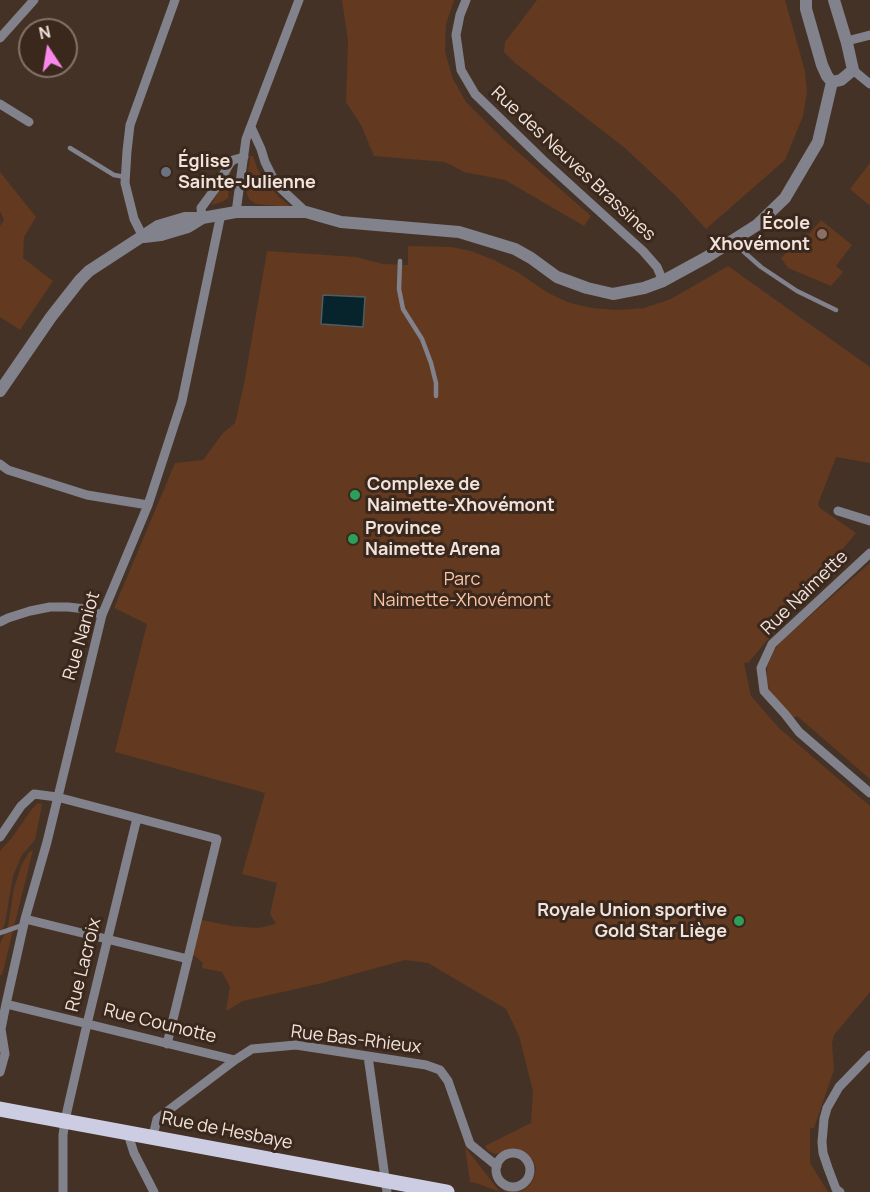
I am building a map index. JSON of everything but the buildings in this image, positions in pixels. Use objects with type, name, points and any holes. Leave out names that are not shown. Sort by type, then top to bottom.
[{"type":"main road","name":"Rue de Hesbaye","points":[[0,1109],[153,1136],[386,1186],[447,1192]]},
{"type":"street","points":[[0,38],[34,0]]},
{"type":"street","points":[[143,237],[131,211],[125,177],[130,125],[175,0]]},
{"type":"street","points":[[236,212],[246,139],[299,0]]},
{"type":"street","name":"Rue des Neuves Brassines","points":[[466,0],[456,34],[461,70],[475,94],[643,251],[657,267],[663,281]]},
{"type":"street","points":[[806,0],[806,9],[822,65],[832,82]]},
{"type":"street","points":[[834,0],[847,41],[853,70],[870,84]]},
{"type":"street","points":[[847,41],[870,35]]},
{"type":"street","points":[[832,82],[841,80],[853,70]]},
{"type":"street","points":[[0,391],[80,279],[158,226],[185,218],[202,218],[236,212],[306,212],[341,222],[459,232],[515,249],[557,277],[587,288],[613,294],[644,288],[663,281],[707,257],[757,225],[785,198],[818,141],[832,82]]},
{"type":"street","points":[[0,104],[29,122]]},
{"type":"street","points":[[251,127],[276,184],[306,212]]},
{"type":"street","points":[[202,218],[201,208],[230,163],[244,157]]},
{"type":"street","name":"Rue Naniot","points":[[0,1072],[5,1054],[1,1029],[6,1004],[102,615],[148,505],[182,401],[220,214]]},
{"type":"street","points":[[0,464],[8,470],[87,495],[148,505]]},
{"type":"street","points":[[838,511],[870,521]]},
{"type":"street","name":"Rue Naimette","points":[[870,553],[772,644],[761,668],[764,691],[799,732],[870,793]]},
{"type":"street","points":[[0,622],[30,611],[50,607],[86,609],[102,615]]},
{"type":"street","points":[[0,837],[21,806],[34,794],[57,797],[217,840],[167,1044]]},
{"type":"street","name":"Rue Lacroix","points":[[63,1192],[65,1120],[137,818]]},
{"type":"street","points":[[25,921],[188,959]]},
{"type":"street","name":"Rue Counotte","points":[[6,1004],[235,1060]]},
{"type":"street","name":"Rue Bas-Rhieux","points":[[153,1136],[157,1119],[235,1060],[252,1050],[296,1045],[426,1065],[440,1070],[448,1081],[470,1144],[497,1166]]},
{"type":"street","points":[[840,1192],[836,1189],[823,1153],[824,1119],[831,1099],[870,1055]]},
{"type":"street","points":[[368,1056],[386,1186]]},
{"type":"street","points":[[127,1131],[134,1153],[154,1192]]},
{"type":"lane","points":[[70,148],[114,175],[125,177]]},
{"type":"lane","points":[[735,239],[744,252],[761,267],[797,291],[836,310]]},
{"type":"lane","points":[[400,261],[399,289],[403,309],[422,339],[436,383],[436,396]]},
{"type":"lane","points":[[0,933],[25,921]]},
{"type":"green space","points":[[342,0],[454,0],[446,24],[445,52],[453,79],[466,102],[503,139],[591,216],[584,226],[505,180],[464,172],[445,162],[374,156],[361,125],[346,102],[348,41]]},
{"type":"green space","points":[[537,0],[785,0],[805,71],[807,92],[803,116],[785,160],[706,229],[675,195],[625,148],[504,52],[505,42]]},
{"type":"green space","points":[[250,156],[253,156],[266,183],[290,207],[256,204],[249,199],[246,191]]},
{"type":"green space","points":[[870,163],[870,204],[869,205],[850,189]]},
{"type":"green space","points":[[231,170],[228,198],[211,205]]},
{"type":"green space","points":[[0,172],[36,217],[24,237],[23,258],[53,281],[20,330],[0,317],[0,226],[4,220],[0,211]]},
{"type":"green space","points":[[821,220],[852,245],[836,266],[843,272],[831,286],[788,268],[781,258],[792,247],[795,250],[801,244],[798,241],[807,233],[809,234]]},
{"type":"green space","name":"Parc Naimette-Xhovémont","points":[[408,246],[451,247],[471,251],[519,273],[548,293],[570,303],[617,310],[644,308],[671,299],[728,266],[870,367],[870,463],[836,457],[818,504],[820,508],[856,533],[749,662],[744,663],[751,696],[779,728],[870,806],[870,992],[834,1035],[832,1043],[834,1070],[814,1128],[810,1128],[810,1163],[828,1192],[505,1192],[500,1187],[522,1191],[530,1185],[536,1168],[533,1160],[527,1154],[518,1151],[495,1154],[488,1151],[485,1146],[531,1123],[533,1091],[519,1036],[506,1009],[428,963],[405,960],[322,983],[243,1001],[226,1011],[230,987],[222,972],[202,968],[203,963],[192,954],[202,920],[231,926],[258,928],[276,924],[270,914],[277,883],[242,874],[265,793],[115,752],[147,624],[114,608],[175,463],[203,460],[223,433],[235,423],[267,251],[356,257],[383,264],[408,265]]},
{"type":"green space","points":[[870,563],[870,779],[797,716],[793,718],[776,700],[769,689],[767,666],[779,643]]},
{"type":"green space","points":[[41,803],[35,840],[22,855],[13,876],[5,923],[0,936],[0,851],[32,809]]},
{"type":"green space","points":[[33,850],[2,975],[0,975],[0,944],[8,926],[14,888],[21,866],[29,852]]},
{"type":"green space","points":[[465,1147],[500,1192],[470,1182]]},
{"type":"water","points":[[323,295],[365,297],[363,327],[321,324]]},
{"type":"place","name":"Église Sainte-Julienne","points":[[166,172]]},
{"type":"place","name":"École Xhovémont","points":[[822,234]]},
{"type":"place","name":"Complexe de Naimette-Xhovémont","points":[[355,495]]},
{"type":"place","name":"Province Naimette Arena","points":[[353,539]]},
{"type":"place","name":"Royale Union sportive Gold Star Liège","points":[[739,921]]}]
